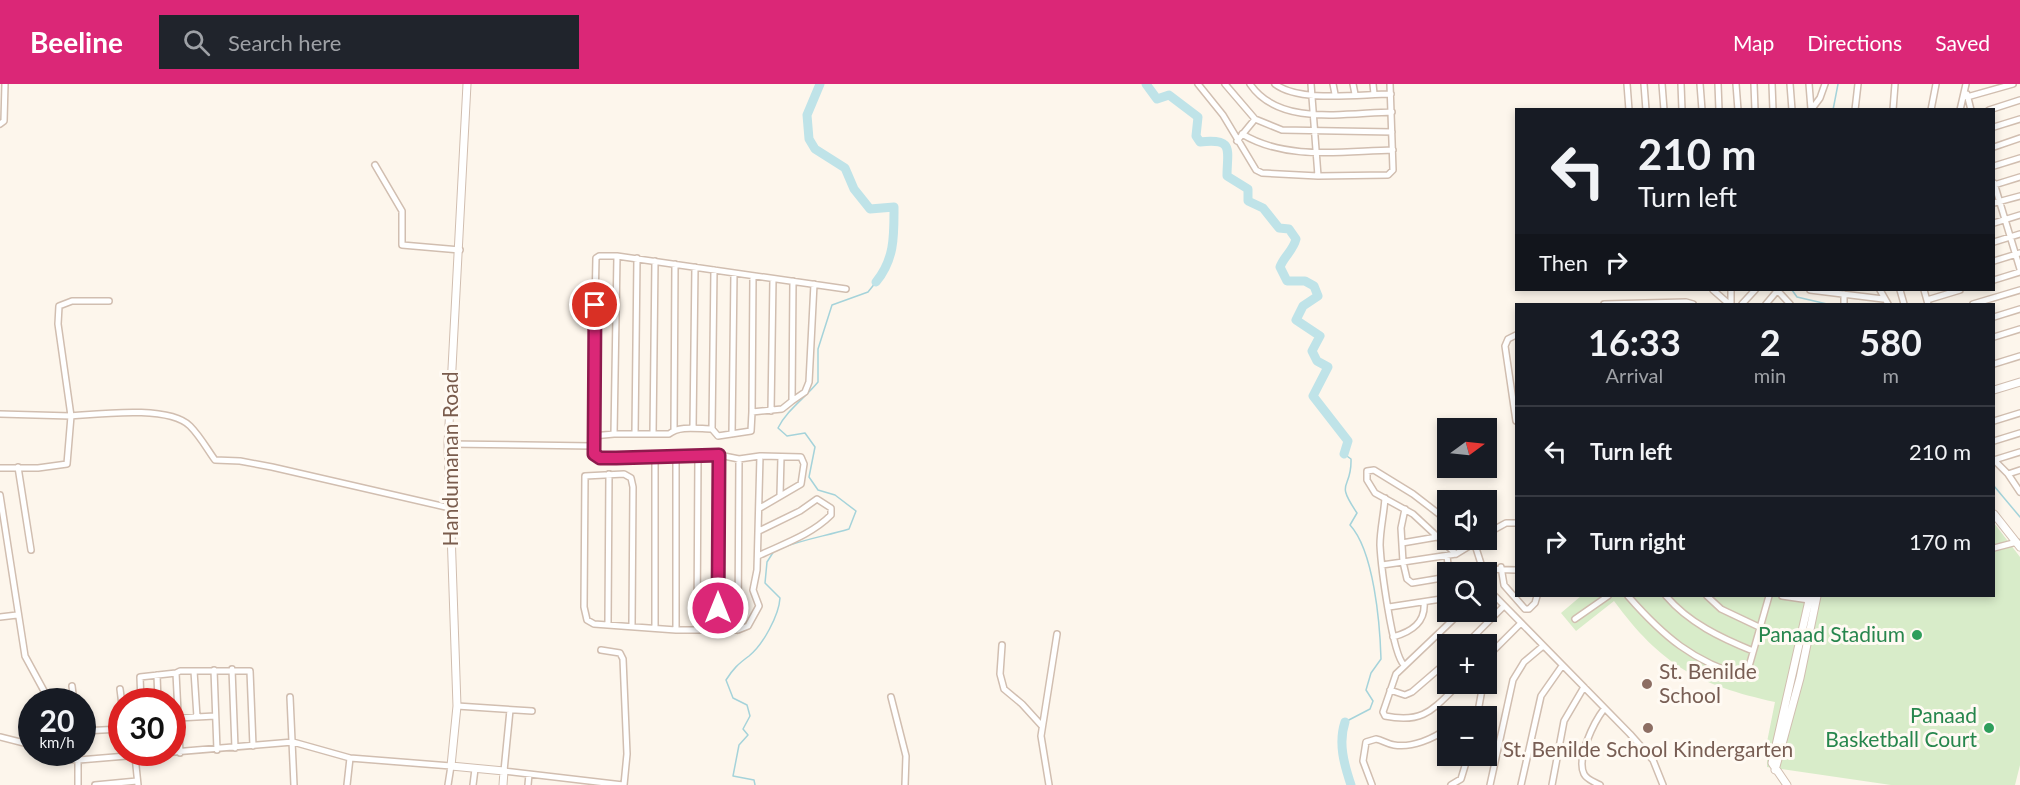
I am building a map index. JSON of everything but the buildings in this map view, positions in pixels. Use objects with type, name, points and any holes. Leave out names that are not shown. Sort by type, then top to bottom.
[{"type":"street","points":[[0,124],[4,121],[4,84]]},
{"type":"street","name":"Handumanan Road","points":[[451,766],[457,706],[448,444],[467,84]]},
{"type":"street","points":[[1198,84],[1223,115],[1237,141],[1259,172],[1318,176],[1388,175],[1393,170],[1390,84]]},
{"type":"street","points":[[1225,84],[1255,119],[1282,130],[1316,133],[1392,132]]},
{"type":"street","points":[[1250,84],[1260,96],[1281,110],[1314,113],[1392,112]]},
{"type":"street","points":[[1275,84],[1285,90],[1312,95],[1391,94]]},
{"type":"street","points":[[1311,84],[1318,152],[1318,176]]},
{"type":"street","points":[[1334,84],[1335,94]]},
{"type":"street","points":[[1353,84],[1355,94]]},
{"type":"street","points":[[1372,84],[1374,94]]},
{"type":"street","points":[[1627,84],[1629,108]]},
{"type":"street","points":[[1644,84],[1646,108]]},
{"type":"street","points":[[1662,84],[1664,108]]},
{"type":"street","points":[[1681,84],[1683,108]]},
{"type":"street","points":[[1700,84],[1702,108]]},
{"type":"street","points":[[1718,84],[1719,108]]},
{"type":"street","points":[[1736,84],[1738,108]]},
{"type":"street","points":[[1754,84],[1755,108]]},
{"type":"street","points":[[1772,84],[1773,108]]},
{"type":"street","points":[[1790,84],[1792,108]]},
{"type":"street","points":[[1809,84],[1811,108]]},
{"type":"street","points":[[1812,108],[1820,98],[1825,84]]},
{"type":"street","points":[[1855,108],[1858,84]]},
{"type":"street","points":[[1893,108],[1895,84]]},
{"type":"street","points":[[1931,108],[1936,84]]},
{"type":"street","points":[[1967,97],[2013,84]]},
{"type":"street","points":[[1965,86],[1970,108]]},
{"type":"street","points":[[1960,108],[1965,86]]},
{"type":"street","points":[[1995,108],[2020,100]]},
{"type":"street","points":[[1237,141],[1255,119]]},
{"type":"street","points":[[1995,127],[2020,119]]},
{"type":"street","points":[[1242,134],[1273,148],[1318,152],[1393,150]]},
{"type":"street","points":[[1995,147],[2020,138]]},
{"type":"street","points":[[1995,166],[2020,158]]},
{"type":"street","points":[[375,165],[402,211],[402,245],[460,250]]},
{"type":"street","points":[[1995,184],[2020,177]]},
{"type":"street","points":[[1995,280],[2020,270],[2018,254],[1996,203],[2020,195]]},
{"type":"street","points":[[1995,223],[2020,214]]},
{"type":"street","points":[[1995,242],[2020,234]]},
{"type":"street","points":[[760,508],[801,484],[804,464],[801,457],[760,456],[739,459],[719,455],[698,455],[676,458],[600,458],[594,454],[592,446],[596,258],[605,254],[617,255],[846,289]]},
{"type":"street","points":[[1995,261],[2018,254]]},
{"type":"street","points":[[614,434],[617,255]]},
{"type":"street","points":[[635,433],[637,258]]},
{"type":"street","points":[[653,434],[654,261]]},
{"type":"street","points":[[674,430],[675,264]]},
{"type":"street","points":[[693,428],[695,267]]},
{"type":"street","points":[[714,270],[712,429],[718,436],[751,431],[753,276]]},
{"type":"street","points":[[732,434],[734,273]]},
{"type":"street","points":[[771,411],[773,279]]},
{"type":"street","points":[[792,401],[793,282]]},
{"type":"street","points":[[752,412],[782,409],[805,392],[809,382],[812,357],[814,284]]},
{"type":"street","points":[[1976,303],[2020,290]]},
{"type":"street","points":[[1714,291],[1729,303]]},
{"type":"street","points":[[1743,303],[1752,291]]},
{"type":"street","points":[[1767,303],[1776,291]]},
{"type":"street","points":[[1778,291],[1789,303]]},
{"type":"street","points":[[1818,291],[1886,302]]},
{"type":"street","points":[[1927,302],[1957,291]]},
{"type":"street","points":[[1844,294],[1844,303]]},
{"type":"street","points":[[0,468],[68,464],[71,416],[58,324],[59,306],[72,301],[109,301]]},
{"type":"street","points":[[1995,317],[2020,309]]},
{"type":"street","points":[[1995,337],[2020,329]]},
{"type":"street","points":[[1515,336],[1508,339],[1505,346],[1515,414]]},
{"type":"street","points":[[1995,364],[2020,356]]},
{"type":"street","points":[[1509,368],[1515,365]]},
{"type":"street","points":[[1995,390],[2020,382]]},
{"type":"street","points":[[0,414],[71,416],[148,413],[177,417],[189,425],[214,460],[240,461],[272,467],[450,508]]},
{"type":"street","points":[[1995,421],[2020,413]]},
{"type":"street","points":[[593,436],[635,433],[669,434],[674,430],[712,429]]},
{"type":"street","points":[[1995,441],[2020,433]]},
{"type":"street","points":[[448,444],[592,446]]},
{"type":"street","points":[[1995,460],[2020,452]]},
{"type":"street","points":[[697,630],[698,455]]},
{"type":"street","points":[[718,630],[719,455]]},
{"type":"street","points":[[632,625],[633,487],[631,478],[624,474],[585,476],[584,607],[587,620],[594,624],[608,623],[676,630],[738,630],[748,626],[759,606],[753,590],[758,556],[760,456]]},
{"type":"street","points":[[780,495],[781,457]]},
{"type":"street","points":[[654,458],[655,628]]},
{"type":"street","points":[[676,458],[676,630]]},
{"type":"street","points":[[738,630],[739,459]]},
{"type":"street","points":[[1995,461],[2020,490]]},
{"type":"street","points":[[18,467],[31,550]]},
{"type":"street","points":[[1437,513],[1390,478],[1369,469],[1366,476],[1375,493],[1405,509],[1437,537]]},
{"type":"street","points":[[2008,474],[2020,470]]},
{"type":"street","points":[[608,623],[609,474]]},
{"type":"street","points":[[0,495],[25,656],[42,688]]},
{"type":"street","points":[[1385,498],[1381,532],[1382,565],[1396,652],[1404,664]]},
{"type":"street","points":[[758,556],[806,533],[826,520],[831,515],[831,508],[821,499],[817,499],[800,511],[759,531]]},
{"type":"street","points":[[1405,509],[1401,528],[1403,562],[1409,582],[1437,577]]},
{"type":"street","points":[[1995,514],[2019,544],[1995,548]]},
{"type":"street","points":[[1497,528],[1506,523],[1515,523]]},
{"type":"street","points":[[1402,543],[1437,537]]},
{"type":"street","points":[[1452,550],[1456,554]]},
{"type":"street","points":[[1382,565],[1447,556],[1464,550]]},
{"type":"street","points":[[1447,556],[1447,562]]},
{"type":"street","points":[[1501,567],[1507,590],[1525,609],[1529,609],[1535,603],[1537,597]]},
{"type":"street","points":[[1497,568],[1515,570]]},
{"type":"street","points":[[1575,619],[1607,597]]},
{"type":"street","points":[[1629,597],[1665,636],[1694,656],[1719,669],[1746,676],[1769,597]]},
{"type":"street","points":[[1667,597],[1692,620],[1720,637],[1753,651]]},
{"type":"street","points":[[1708,597],[1721,609],[1759,627]]},
{"type":"street","points":[[1775,770],[1800,678],[1817,597]]},
{"type":"street","points":[[1787,785],[1772,763],[1777,732],[1809,598]]},
{"type":"street","points":[[1497,599],[1653,760],[1663,785]]},
{"type":"street","points":[[1389,607],[1437,600]]},
{"type":"street","points":[[1393,637],[1412,629],[1420,621],[1424,616],[1424,602]]},
{"type":"street","points":[[1475,634],[1504,606]]},
{"type":"street","points":[[0,617],[17,615]]},
{"type":"street","points":[[1448,694],[1426,714],[1417,718],[1402,719],[1385,716],[1382,708],[1396,674],[1450,622]]},
{"type":"street","points":[[1497,647],[1520,624]]},
{"type":"street","points":[[1049,785],[1042,749],[1042,726],[1056,634]]},
{"type":"street","points":[[1002,645],[1000,674],[1004,689],[1022,704],[1042,726]]},
{"type":"street","points":[[1497,752],[1513,680],[1524,662],[1543,646]]},
{"type":"street","points":[[186,753],[292,742],[350,758],[504,771],[551,776],[573,782],[624,785],[627,753],[623,659],[620,653],[601,650]]},
{"type":"street","points":[[1521,785],[1541,696],[1562,666]]},
{"type":"street","points":[[232,669],[235,748]]},
{"type":"street","points":[[140,688],[140,677],[194,671],[248,669],[251,674],[254,746]]},
{"type":"street","points":[[214,670],[217,750]]},
{"type":"street","points":[[1390,690],[1406,695],[1437,670]]},
{"type":"street","points":[[194,671],[197,717]]},
{"type":"street","points":[[176,673],[177,688]]},
{"type":"street","points":[[157,675],[157,688]]},
{"type":"street","points":[[1552,785],[1564,721],[1584,687]]},
{"type":"street","points":[[290,697],[294,785]]},
{"type":"street","points":[[891,697],[906,756],[905,785]]},
{"type":"street","points":[[457,706],[532,711]]},
{"type":"street","points":[[1600,785],[1587,778],[1583,770],[1589,732],[1604,709]]},
{"type":"street","points":[[503,785],[510,710]]},
{"type":"street","points":[[186,718],[215,716]]},
{"type":"street","points":[[1372,785],[1363,761],[1366,742],[1376,739],[1392,745],[1407,744],[1427,740],[1437,735]]},
{"type":"street","points":[[0,737],[18,742]]},
{"type":"street","points":[[347,785],[350,758]]},
{"type":"street","points":[[78,785],[79,766]]},
{"type":"street","points":[[95,785],[138,783],[136,766]]},
{"type":"street","points":[[448,785],[451,766]]},
{"type":"street","points":[[1451,785],[1461,779],[1465,766]]},
{"type":"street","points":[[1490,785],[1494,766]]},
{"type":"street","points":[[473,785],[475,769]]},
{"type":"street","points":[[528,785],[530,774]]},
{"type":"street","points":[[550,785],[551,776]]},
{"type":"green space","points":[[1995,524],[2020,557],[2020,765],[2015,785],[1891,785],[1767,767],[1767,742],[1775,702],[1724,688],[1683,669],[1665,657],[1648,641],[1614,601],[1576,631],[1561,613],[1580,597],[1995,597]]},
{"type":"waterway","points":[[820,84],[807,115],[809,139],[815,149],[845,168],[854,189],[870,209],[894,207],[890,256],[876,282]]},
{"type":"waterway","points":[[1146,84],[1157,99],[1169,95],[1198,117],[1196,136],[1200,142],[1219,142],[1227,148],[1227,176],[1248,189],[1248,201],[1263,208],[1279,228],[1289,229],[1296,239],[1280,267],[1287,281],[1305,281],[1314,286],[1318,296],[1303,306],[1296,320],[1320,336],[1312,351],[1317,361],[1328,367],[1313,396],[1348,441],[1344,454]]},
{"type":"waterway","points":[[1833,108],[1838,84]]},
{"type":"waterway","points":[[782,548],[849,529],[856,511],[835,495],[818,490],[809,477],[815,447],[805,433],[787,436],[778,428],[791,410],[818,382],[818,349],[832,305],[868,292],[876,282]]},
{"type":"waterway","points":[[1793,291],[1797,297],[1823,303]]},
{"type":"waterway","points":[[1344,454],[1351,459],[1351,469],[1345,489],[1346,495],[1357,513],[1350,525],[1365,552],[1370,570],[1377,608],[1381,659],[1371,673],[1366,690],[1373,701],[1370,709],[1345,722]]},
{"type":"waterway","points":[[1995,487],[2020,517]]},
{"type":"waterway","points":[[755,785],[754,780],[733,776],[739,745],[748,735],[743,729],[750,716],[747,705],[733,698],[726,680],[736,667],[760,645],[777,613],[780,598],[765,583],[767,562],[774,551]]},
{"type":"waterway","points":[[1345,722],[1342,746],[1351,785]]},
{"type":"place","name":"Panaad Stadium","points":[[1917,635]]},
{"type":"place","name":"St. Benilde School","points":[[1647,684]]},
{"type":"place","name":"St. Benilde School Kindergarten","points":[[1648,728]]},
{"type":"place","name":"Panaad Basketball Court","points":[[1989,728]]},
{"type":"route","points":[[595,305],[592,446],[594,454],[600,458],[676,458],[719,455],[718,608]]}]
